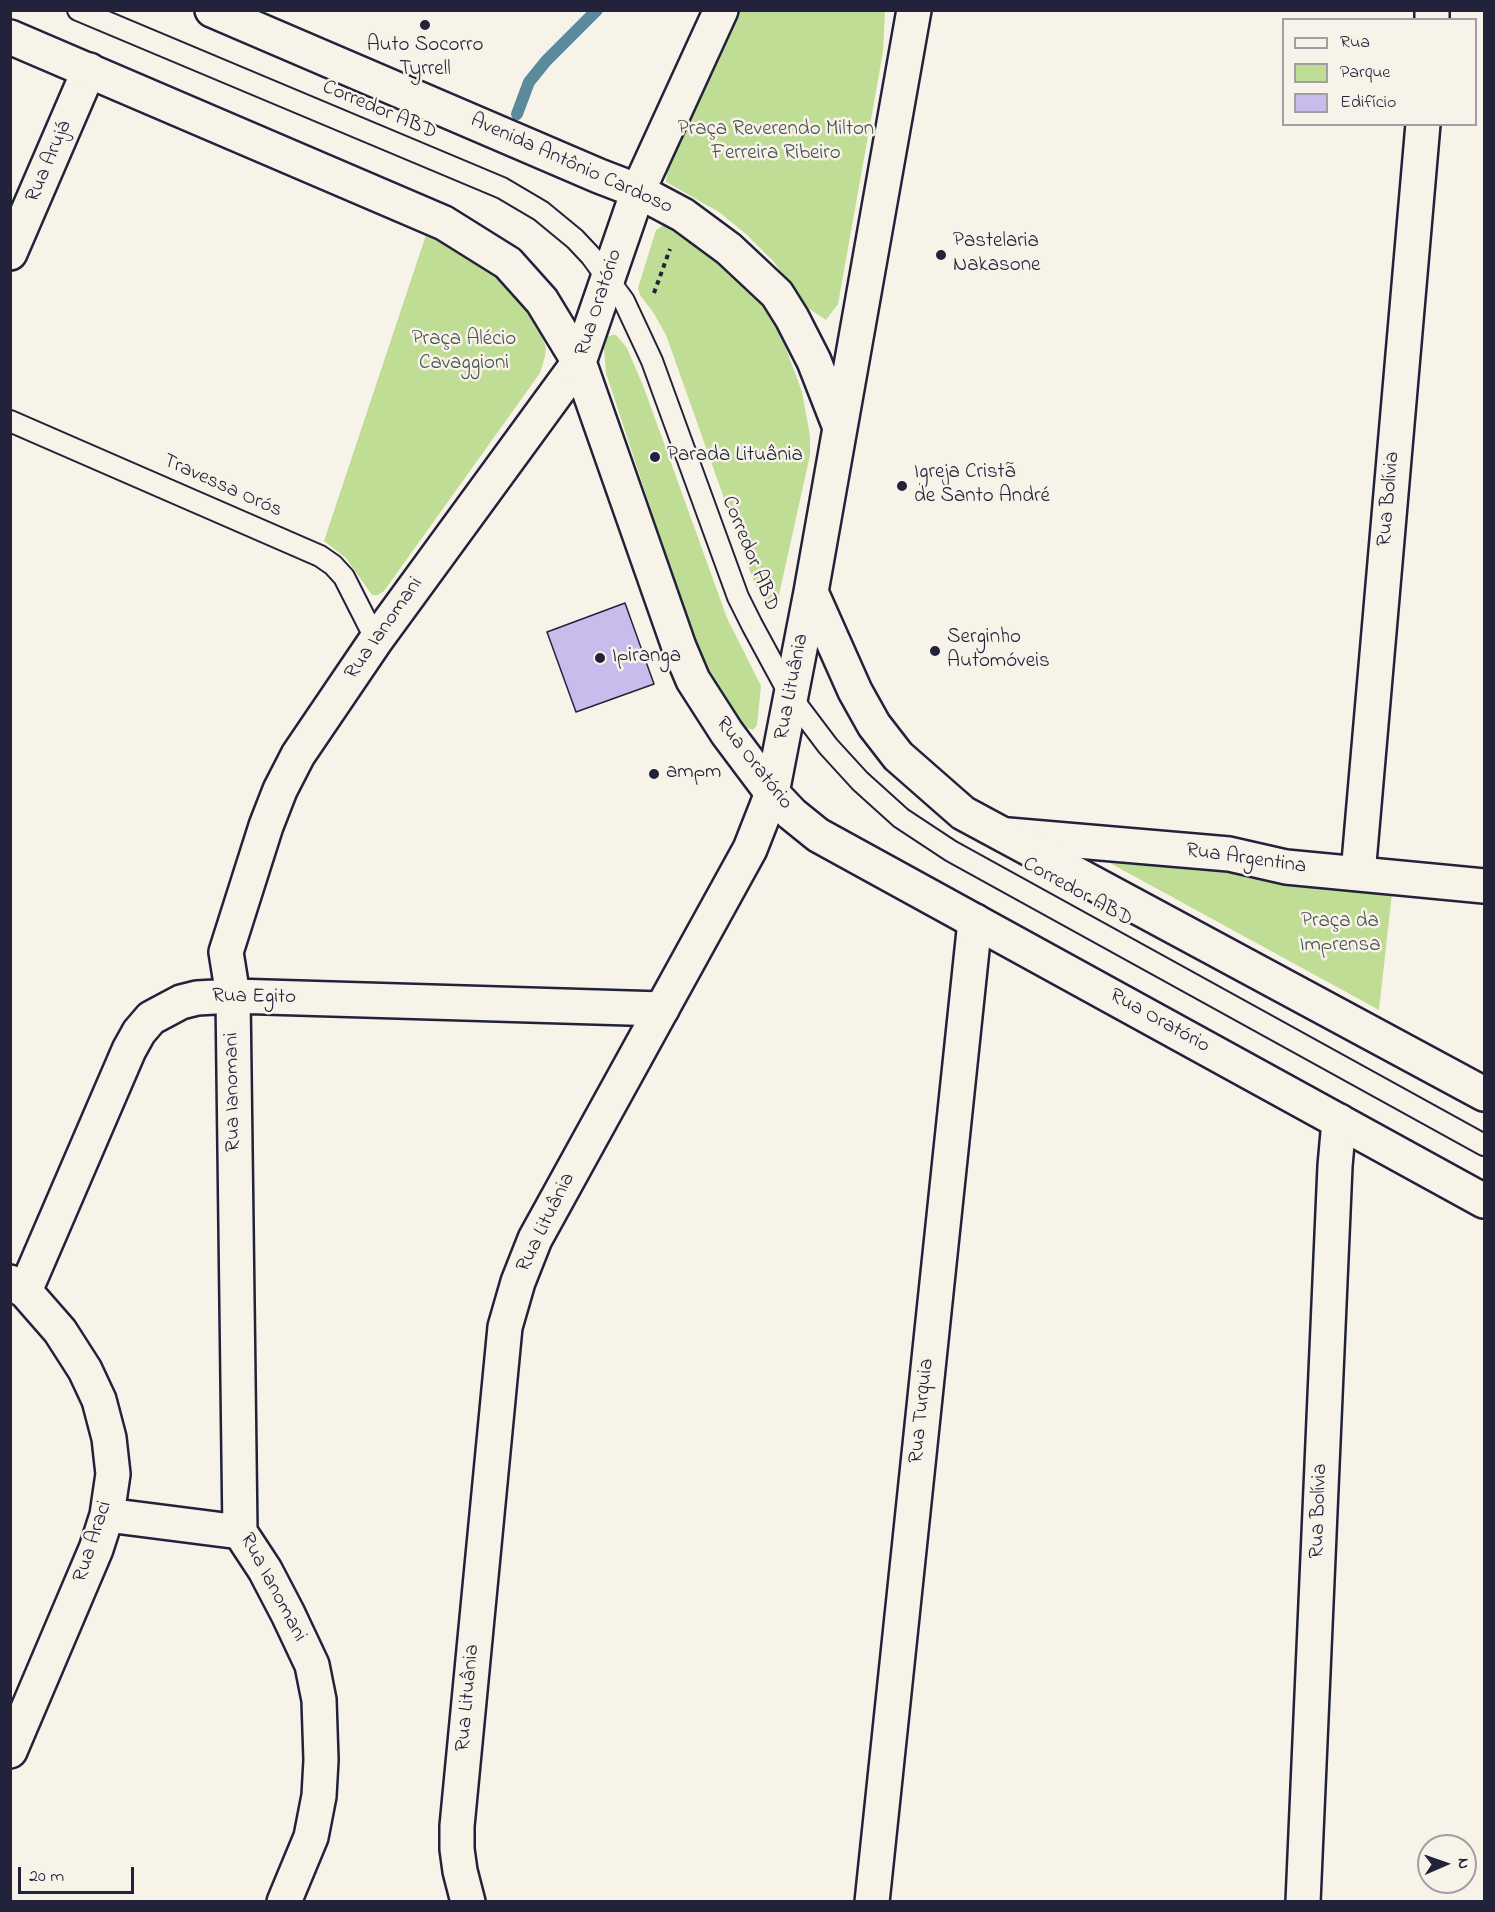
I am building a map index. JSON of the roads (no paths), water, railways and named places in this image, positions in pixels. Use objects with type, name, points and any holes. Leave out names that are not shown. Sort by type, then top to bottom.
[{"type":"street","name":"Avenida Antônio Cardoso","points":[[212,10],[638,191],[683,215],[720,242],[758,274],[777,294],[792,318],[813,361],[839,425]]},
{"type":"street","name":"Rua Oratório","points":[[721,10],[638,191],[579,362],[675,636],[693,680],[708,706],[772,793],[792,814],[818,835],[1485,1201]]},
{"type":"street","points":[[914,10],[811,592],[855,691],[874,725],[898,756],[963,813],[1008,835],[1485,1094]]},
{"type":"street","points":[[10,37],[444,223],[508,263],[542,301],[579,362]]},
{"type":"street","name":"Rua Arujá","points":[[10,253],[89,70]]},
{"type":"street","name":"Rua Bolívia","points":[[1358,874],[1423,126]]},
{"type":"street","name":"Rua Ianomani","points":[[285,1902],[310,1837],[319,1796],[321,1760],[319,1700],[312,1665],[293,1624],[265,1570],[240,1532],[232,996],[226,952],[266,826],[280,790],[298,755],[376,640],[579,362]]},
{"type":"street","name":"Rua Lituânia","points":[[470,1900],[456,1849],[457,1826],[505,1327],[518,1282],[535,1239],[750,849],[772,793],[811,592]]},
{"type":"street","name":"Rua Argentina","points":[[1008,835],[1229,854],[1286,867],[1485,886]]},
{"type":"street","name":"Rua Turquia","points":[[872,1902],[975,921]]},
{"type":"street","name":"Rua Egito","points":[[18,1286],[139,1032],[151,1018],[181,1002],[197,998],[232,996],[662,1009]]},
{"type":"street","name":"Rua Bolívia","points":[[1303,1902],[1335,1166],[1339,1121]]},
{"type":"street","name":"Rua Araci","points":[[10,1751],[96,1548],[107,1515],[113,1474],[110,1438],[99,1400],[85,1370],[60,1331],[18,1286]]},
{"type":"street","points":[[107,1515],[240,1532]]},
{"type":"lane","name":"Corredor ABD","points":[[78,10],[502,188],[541,211],[575,239],[624,301],[652,361],[738,597],[791,698],[828,746],[860,781],[901,818],[951,851],[1485,1145]]},
{"type":"lane","name":"Travessa Orós","points":[[10,421],[320,556],[344,577],[376,640]]},
{"type":"waterway","points":[[517,114],[529,82],[546,61],[597,10]]},
{"type":"place","name":"Auto Socorro Tyrrell","points":[[425,25]]},
{"type":"place","name":"Pastelaria Nakasone","points":[[941,255]]},
{"type":"place","name":"Parada Lituânia","points":[[655,457]]},
{"type":"place","name":"Igreja Cristã de Santo André","points":[[902,486]]},
{"type":"place","name":"Serginho Automóveis","points":[[935,651]]},
{"type":"place","name":"Ipiranga","points":[[600,658]]},
{"type":"place","name":"ampm","points":[[654,774]]},
{"type":"park label","name":"Praça Reverendo Milton Ferreira Ribeiro","points":[[776,143]]},
{"type":"park label","name":"Praça Alécio Cavaggioni","points":[[464,353]]},
{"type":"park label","name":"Praça da Imprensa","points":[[1340,935]]}]
